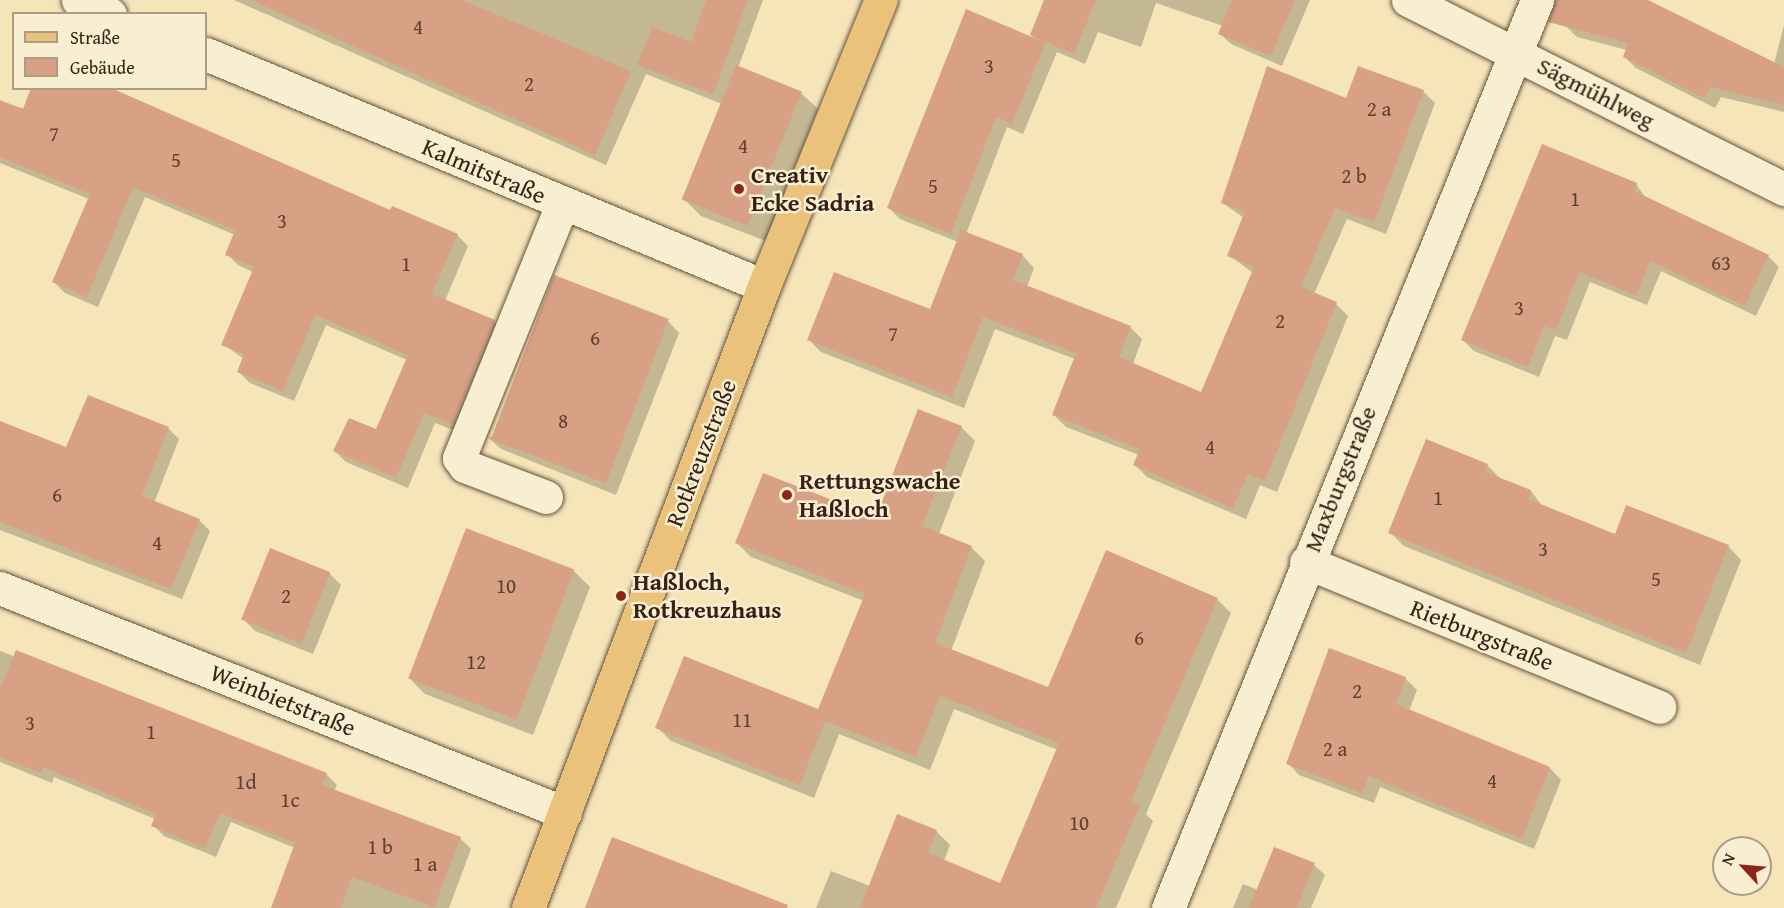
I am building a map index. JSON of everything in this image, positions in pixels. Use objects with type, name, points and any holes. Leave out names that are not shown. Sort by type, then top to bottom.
[{"type":"main road","name":"Rotkreuzstraße","points":[[528,908],[764,286],[881,0]]},
{"type":"street","points":[[78,0],[105,12]]},
{"type":"street","name":"Sägmühlweg","points":[[1408,0],[1784,189]]},
{"type":"street","name":"Maxburgstraße","points":[[1168,908],[1306,562],[1537,0]]},
{"type":"street","name":"Kalmitstraße","points":[[207,54],[562,204],[764,286]]},
{"type":"street","points":[[546,497],[465,466],[459,458],[562,204]]},
{"type":"street","name":"Rietburgstraße","points":[[1306,562],[1659,707]]},
{"type":"street","name":"Weinbietstraße","points":[[0,588],[565,813]]},
{"type":"building","points":[[251,0],[462,0],[631,71],[595,155]]},
{"type":"building","points":[[706,0],[748,0],[713,94],[637,65],[652,27],[691,42]]},
{"type":"building","points":[[1044,0],[1096,0],[1074,54],[1046,42],[1012,124],[996,117],[951,234],[887,208],[966,9],[1044,42],[1030,35]]},
{"type":"building","points":[[1232,0],[1295,0],[1271,56],[1218,34]]},
{"type":"building","points":[[1555,0],[1648,0],[1784,67],[1784,105],[1710,87],[1704,98],[1623,57],[1628,43],[1548,22]]},
{"type":"building","points":[[736,65],[802,92],[748,226],[682,199]]},
{"type":"building","points":[[1267,66],[1346,98],[1358,66],[1424,90],[1374,222],[1335,208],[1301,287],[1337,302],[1265,481],[1248,474],[1233,508],[1133,465],[1140,449],[1052,415],[1076,353],[983,317],[952,397],[807,340],[834,272],[930,309],[961,230],[1023,254],[1013,280],[1131,326],[1119,357],[1201,392],[1254,267],[1227,256],[1245,211],[1221,203]]},
{"type":"building","points":[[30,90],[116,90],[390,210],[392,206],[458,234],[432,294],[495,320],[452,424],[424,413],[396,478],[333,451],[349,418],[376,429],[408,355],[315,315],[283,391],[237,372],[244,354],[221,345],[254,267],[225,255],[235,230],[133,187],[87,297],[52,282],[90,194],[0,157],[0,100],[23,109]]},
{"type":"building","points":[[1542,144],[1637,183],[1634,191],[1769,255],[1745,306],[1650,261],[1636,295],[1579,272],[1556,330],[1544,326],[1528,367],[1461,340]]},
{"type":"building","points":[[554,275],[669,319],[606,483],[491,439]]},
{"type":"building","points":[[88,395],[169,427],[142,496],[200,519],[171,589],[0,522],[0,421],[66,447]]},
{"type":"building","points":[[918,409],[962,426],[922,526],[972,546],[935,643],[1048,687],[1106,550],[1218,598],[1131,802],[1140,805],[1096,908],[860,908],[897,814],[937,830],[928,853],[1000,883],[1059,743],[940,696],[916,757],[825,721],[800,785],[655,728],[684,656],[818,709],[865,594],[735,543],[763,473],[876,517]]},
{"type":"building","points":[[1426,439],[1488,464],[1485,472],[1531,490],[1528,499],[1615,534],[1626,505],[1729,545],[1686,653],[1388,533]]},
{"type":"building","points":[[466,528],[574,570],[517,720],[408,678]]},
{"type":"building","points":[[270,548],[330,572],[301,644],[241,619]]},
{"type":"building","points":[[1329,648],[1406,677],[1396,704],[1550,767],[1522,839],[1369,776],[1362,793],[1286,764]]},
{"type":"building","points":[[16,650],[327,773],[322,785],[461,837],[434,907],[352,877],[341,908],[271,908],[295,843],[220,813],[205,848],[151,826],[156,814],[43,767],[41,773],[0,757],[0,689]]},
{"type":"building","points":[[612,837],[788,905],[787,908],[585,908]]},
{"type":"building","points":[[1274,847],[1315,863],[1297,908],[1249,908]]},
{"type":"place","name":"Creativ Ecke Sadria","points":[[739,189]]},
{"type":"place","name":"Rettungswache Haßloch","points":[[787,495]]},
{"type":"place","name":"Haßloch, Rotkreuzhaus","points":[[621,596]]}]
